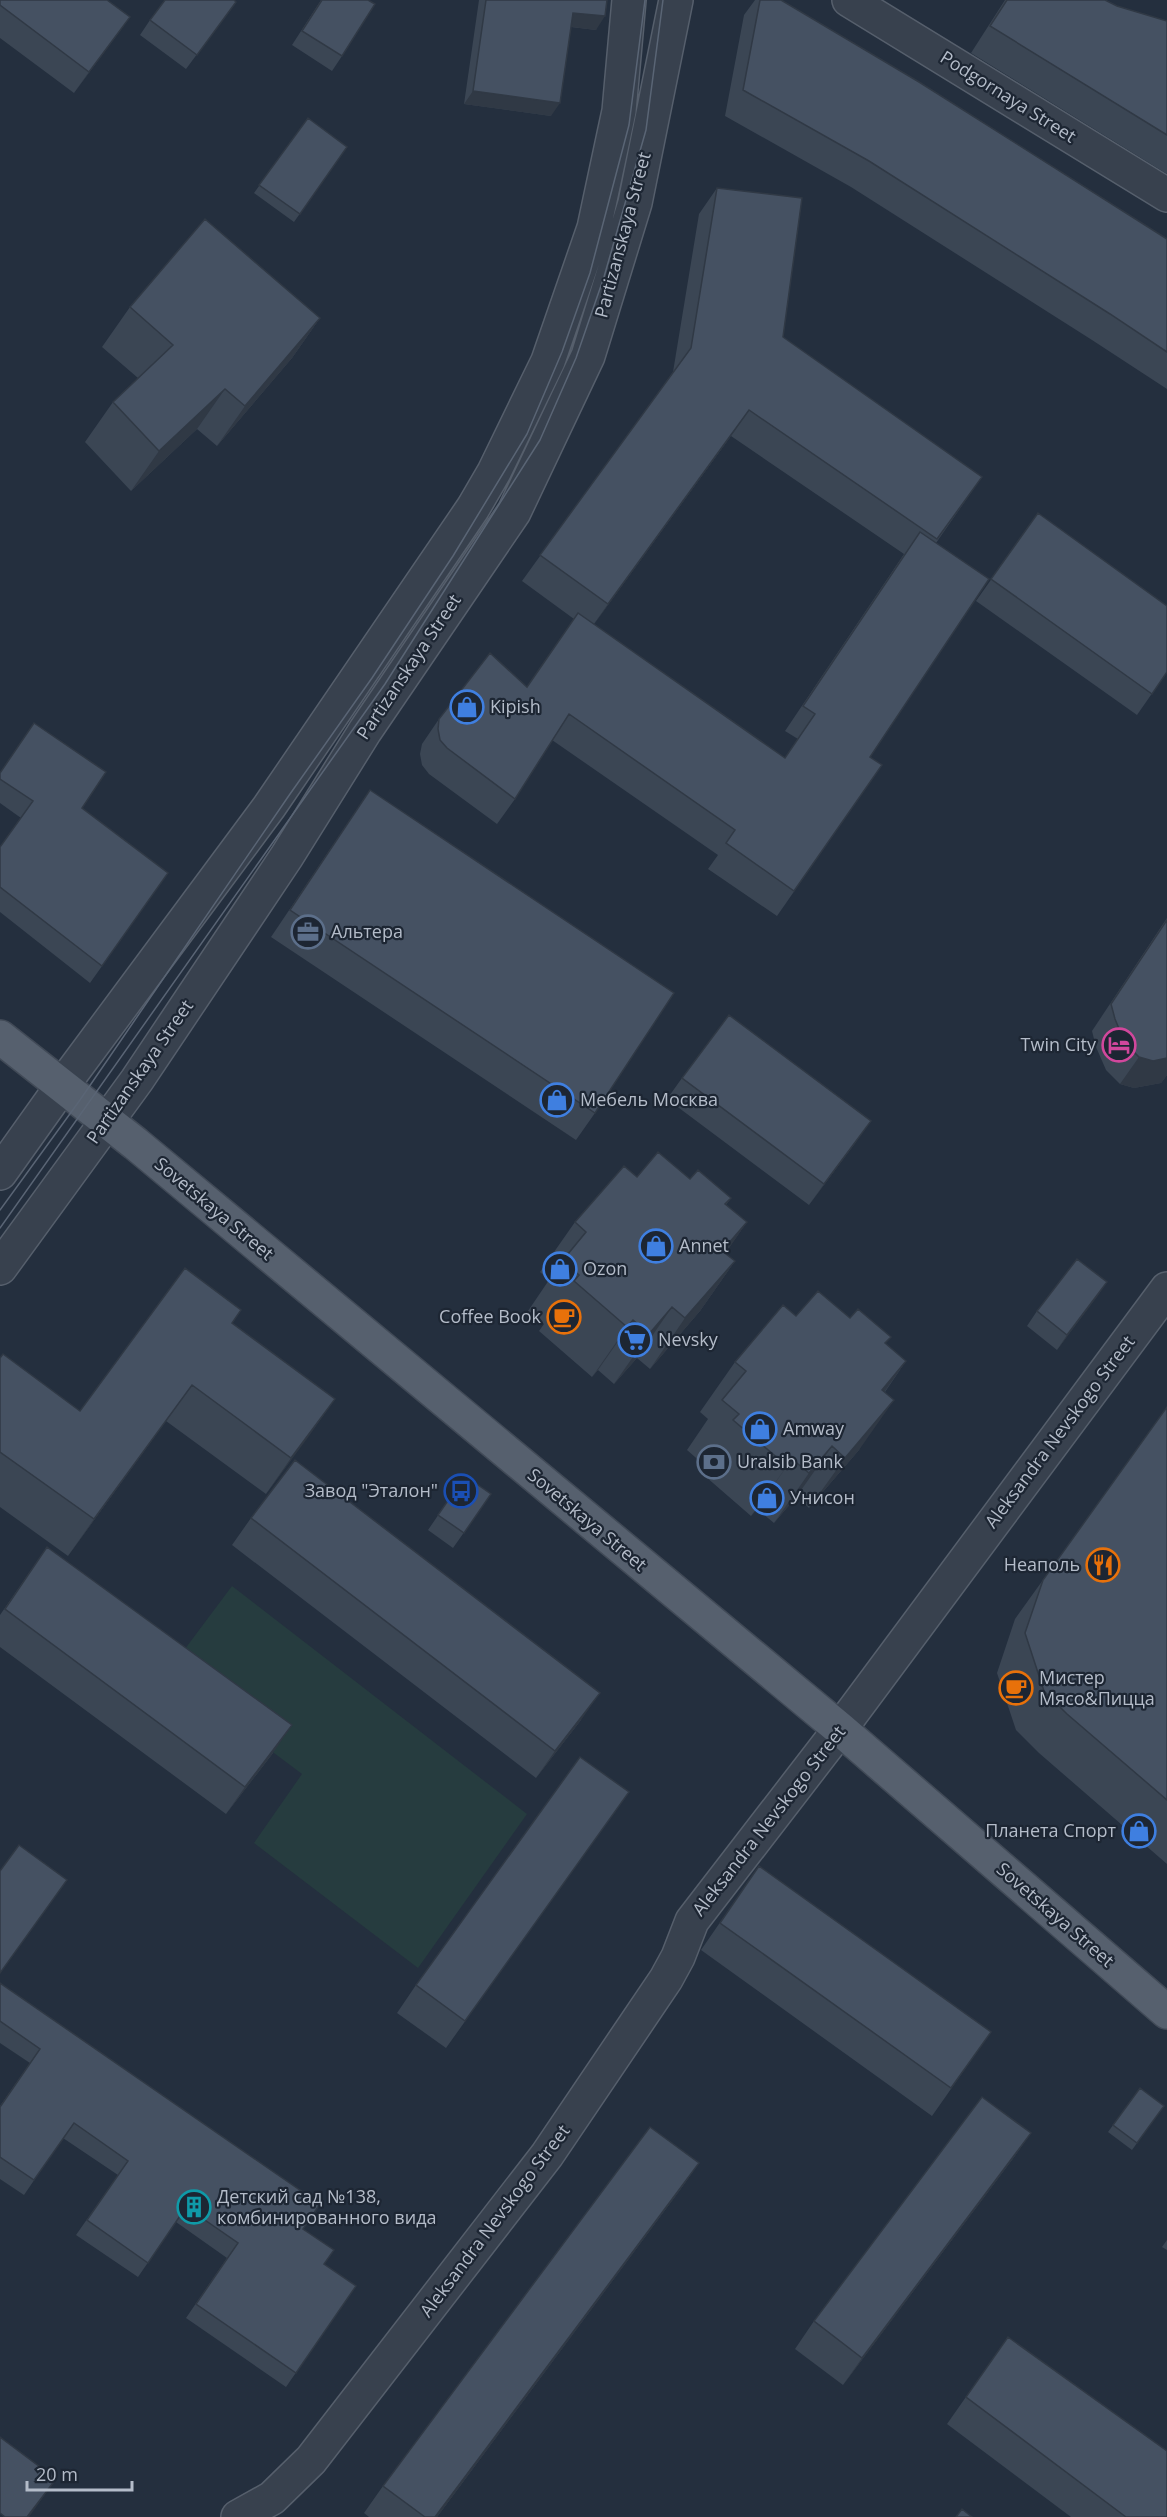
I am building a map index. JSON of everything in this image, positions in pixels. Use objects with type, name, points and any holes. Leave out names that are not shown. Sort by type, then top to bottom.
[{"type":"main road","name":"Sovetskaya Street","points":[[0,1037],[106,1121],[840,1729],[1167,2012]]},
{"type":"street","name":"Partizanskaya Street","points":[[0,1173],[269,807],[473,508],[494,472],[548,361],[594,228],[620,111],[628,0]]},
{"type":"street","name":"Partizanskaya Street","points":[[0,1268],[137,1080],[268,885],[365,731],[514,512],[588,356],[635,203],[676,0]]},
{"type":"street","name":"Podgornaya Street","points":[[849,0],[1167,195]]},
{"type":"street","name":"Aleksandra Nevskogo Street","points":[[238,2517],[272,2498],[311,2460],[547,2156],[666,1979],[678,1957],[692,1921],[840,1729],[1167,1289]]},
{"type":"green space","points":[[232,1586],[527,1814],[418,1968],[254,1843],[302,1774],[167,1673]]},
{"type":"building","points":[[0,0],[107,0],[130,17],[89,72],[0,5]]},
{"type":"building","points":[[165,0],[234,0],[236,2],[197,55],[150,20]]},
{"type":"building","points":[[322,0],[368,0],[375,4],[342,56],[302,31]]},
{"type":"building","points":[[486,0],[607,0],[605,16],[573,13],[560,103],[473,91]]},
{"type":"building","points":[[760,0],[781,0],[919,82],[1167,239],[1167,352],[869,161],[743,90]]},
{"type":"building","points":[[1007,0],[1105,0],[1117,6],[1167,21],[1167,135],[990,26]]},
{"type":"building","points":[[308,118],[347,147],[300,214],[259,185]]},
{"type":"building","points":[[717,188],[802,198],[783,337],[982,477],[937,539],[749,410],[608,604],[540,555],[691,348]]},
{"type":"building","points":[[205,219],[320,318],[245,406],[225,389],[159,451],[113,402],[173,345],[130,307]]},
{"type":"building","points":[[1038,513],[1167,606],[1167,672],[1152,694],[991,579]]},
{"type":"building","points":[[920,532],[989,579],[870,757],[882,765],[794,891],[726,843],[735,830],[569,714],[515,799],[447,748],[440,740],[439,719],[490,653],[527,687],[578,613],[785,758],[815,714],[803,706]]},
{"type":"building","points":[[34,723],[106,772],[82,808],[168,873],[102,966],[0,887],[0,847],[33,801],[0,779],[0,773]]},
{"type":"building","points":[[370,790],[674,993],[595,1113],[290,910]]},
{"type":"building","points":[[1167,920],[1167,1058],[1153,1061],[1139,1057],[1125,1043],[1111,1004]]},
{"type":"building","points":[[729,1015],[871,1121],[824,1184],[682,1078]]},
{"type":"building","points":[[658,1152],[690,1179],[698,1170],[731,1198],[725,1204],[747,1222],[722,1251],[735,1261],[685,1318],[672,1307],[649,1334],[633,1320],[627,1327],[574,1281],[579,1275],[563,1260],[586,1232],[575,1222],[624,1166],[637,1177]]},
{"type":"building","points":[[1077,1259],[1107,1282],[1067,1335],[1037,1311]]},
{"type":"building","points":[[185,1268],[241,1310],[232,1323],[335,1399],[291,1458],[192,1385],[94,1519],[0,1452],[0,1358],[3,1354],[80,1411]]},
{"type":"building","points":[[818,1291],[850,1318],[858,1309],[891,1337],[885,1343],[906,1361],[882,1390],[894,1400],[845,1458],[832,1446],[809,1473],[792,1459],[787,1466],[733,1420],[739,1414],[722,1400],[746,1371],[735,1362],[783,1305],[796,1316]]},
{"type":"building","points":[[1167,1407],[1167,1800],[1067,1714],[1044,1691],[1025,1633],[1043,1580]]},
{"type":"building","points":[[295,1460],[600,1693],[555,1751],[251,1518]]},
{"type":"building","points":[[465,1476],[491,1494],[464,1533],[438,1515]]},
{"type":"building","points":[[47,1547],[292,1725],[245,1787],[5,1609]]},
{"type":"building","points":[[580,1757],[629,1792],[465,2021],[416,1985]]},
{"type":"building","points":[[19,1845],[67,1880],[0,1973],[0,1871]]},
{"type":"building","points":[[759,1866],[991,2032],[951,2088],[720,1923]]},
{"type":"building","name":"Детский сад №138, комбинированного вида","points":[[0,1983],[320,2204],[303,2229],[334,2250],[324,2264],[356,2286],[296,2373],[196,2304],[238,2243],[186,2207],[148,2263],[87,2220],[128,2161],[74,2123],[34,2180],[0,2157],[0,2107],[40,2049],[0,2021]]},
{"type":"building","points":[[1140,2088],[1164,2106],[1137,2143],[1113,2125]]},
{"type":"building","points":[[982,2097],[1031,2133],[862,2358],[814,2321]]},
{"type":"building","points":[[650,2127],[699,2163],[435,2517],[425,2517],[383,2486]]},
{"type":"building","points":[[1008,2337],[1167,2451],[1167,2517],[1126,2517],[966,2397]]},
{"type":"building","points":[[0,2437],[56,2479],[27,2517],[5,2517],[0,2513]]},
{"type":"building","points":[[962,2509],[972,2517],[956,2517]]},
{"type":"tram line","points":[[0,1210],[80,1100],[372,678],[453,556],[527,434],[562,352],[590,273],[629,125],[645,0]]},
{"type":"tram line","points":[[0,1228],[385,684],[540,440],[576,358],[604,277],[646,130],[663,0]]},
{"type":"place","name":"Kipish","points":[[467,707]]},
{"type":"place","name":"Альтера","points":[[308,932]]},
{"type":"place","name":"Twin Сity","points":[[1119,1045]]},
{"type":"place","name":"Мебель Москва","points":[[557,1100]]},
{"type":"place","name":"Annet","points":[[656,1246]]},
{"type":"place","name":"Ozon","points":[[560,1269]]},
{"type":"place","name":"Coffee Book","points":[[564,1317]]},
{"type":"place","name":"Nevsky","points":[[635,1340]]},
{"type":"place","name":"Amway","points":[[760,1429]]},
{"type":"place","name":"Uralsib Bank","points":[[714,1462]]},
{"type":"place","name":"Завод \"Эталон\"","points":[[461,1491]]},
{"type":"place","name":"Унисон","points":[[767,1498]]},
{"type":"place","name":"Неаполь","points":[[1103,1565]]},
{"type":"place","name":"Мистер Мясо&Пицца","points":[[1016,1688]]},
{"type":"place","name":"Планета Спорт","points":[[1139,1831]]},
{"type":"place","name":"Детский сад №138, комбинированного вида","points":[[194,2207]]}]
